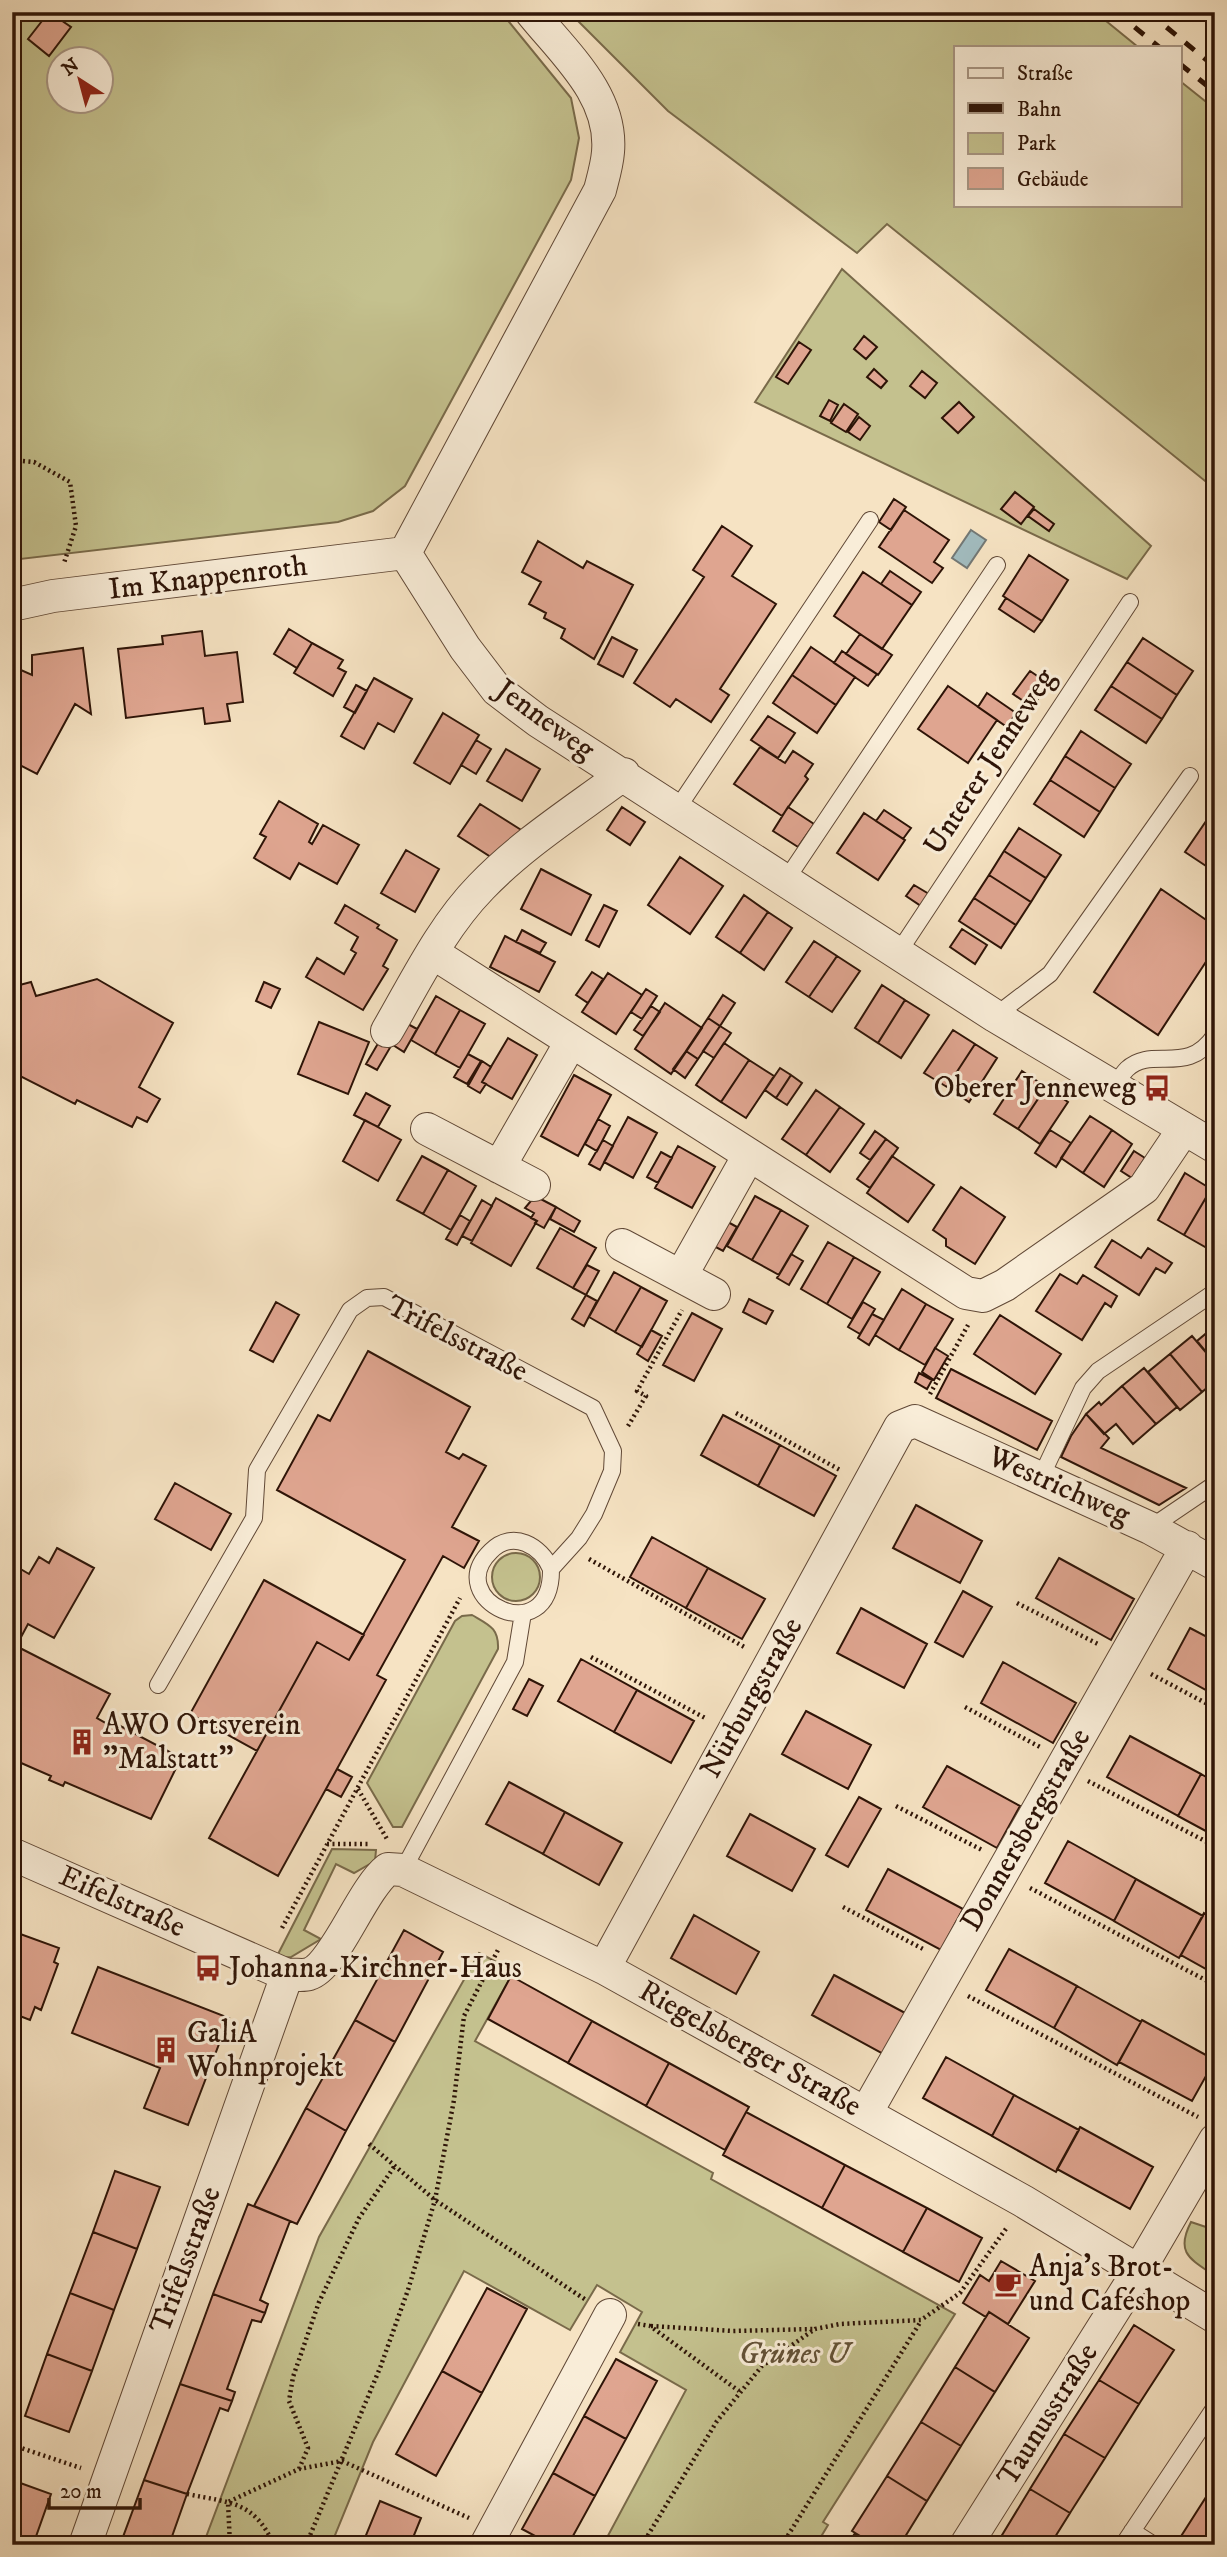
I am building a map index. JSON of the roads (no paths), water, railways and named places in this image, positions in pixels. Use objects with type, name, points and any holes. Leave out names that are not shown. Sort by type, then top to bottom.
[{"type":"street","points":[[405,553],[600,190],[609,151],[606,120],[594,89],[531,12]]},
{"type":"street","name":"Im Knappenroth","points":[[12,605],[53,596],[405,553]]},
{"type":"street","name":"Jenneweg","points":[[405,553],[465,648],[497,690],[538,721],[624,774],[995,1016],[1215,1147]]},
{"type":"street","points":[[387,1031],[460,913],[496,873],[624,774]]},
{"type":"street","points":[[433,953],[966,1293],[983,1296],[1005,1285],[1129,1200],[1159,1168],[1183,1130]]},
{"type":"street","points":[[499,1167],[571,1042]]},
{"type":"street","points":[[427,1129],[534,1185]]},
{"type":"street","points":[[622,1245],[697,1285],[749,1155]]},
{"type":"street","name":"Westrichweg","points":[[900,1427],[915,1421],[1150,1528],[1215,1564]]},
{"type":"street","name":"Nürburgstraße","points":[[604,1968],[900,1427]]},
{"type":"street","name":"Donnersbergstraße","points":[[866,2113],[1186,1547]]},
{"type":"street","name":"Eifelstraße","points":[[12,1854],[299,1974]]},
{"type":"street","points":[[299,1974],[327,1960],[375,1879],[388,1869],[397,1857]]},
{"type":"street","name":"Riegelsberger Straße","points":[[397,1857],[513,1923],[604,1968],[1023,2201],[1215,2317]]},
{"type":"street","name":"Trifelsstraße","points":[[85,2545],[299,1974]]},
{"type":"street","name":"Taunusstraße","points":[[966,2545],[1138,2272],[1209,2130]]},
{"type":"street","points":[[490,2537],[610,2315]]},
{"type":"lane","points":[[677,809],[870,520]]},
{"type":"lane","points":[[786,880],[997,565]]},
{"type":"lane","name":"Unterer Jenneweg","points":[[898,953],[1130,602]]},
{"type":"lane","points":[[995,1016],[1050,974],[1190,776]]},
{"type":"lane","points":[[1114,1087],[1129,1067],[1150,1060],[1179,1060],[1204,1051],[1215,1035]]},
{"type":"lane","points":[[1041,1478],[1083,1388],[1098,1371],[1215,1292]]},
{"type":"lane","name":"Trifelsstraße","points":[[158,1685],[254,1518],[257,1470],[350,1310],[367,1298],[384,1297],[593,1408],[613,1451],[612,1471],[594,1514],[570,1549],[551,1569],[551,1584],[546,1597],[536,1607],[523,1613]]},
{"type":"lane","points":[[1150,1528],[1215,1485]]},
{"type":"lane","points":[[397,1857],[514,1662],[523,1613],[509,1614],[495,1609],[485,1599],[479,1586],[478,1571],[484,1558],[494,1547],[507,1541],[521,1541],[535,1546],[545,1556],[551,1569]]},
{"type":"lane","points":[[1154,2545],[1128,2538],[1215,2407]]},
{"type":"water","points":[[971,530],[986,540],[967,568],[952,558]]},
{"type":"railway","points":[[1116,12],[1158,46]]},
{"type":"railway","points":[[1148,12],[1215,67]]},
{"type":"railway","points":[[1182,66],[1215,92]]},
{"type":"place","name":"Oberer Jenneweg","points":[[1157,1088]]},
{"type":"place","name":"AWO Ortsverein \"Malstatt\"","points":[[82,1742]]},
{"type":"place","name":"Johanna-Kirchner-Haus","points":[[208,1968]]},
{"type":"place","name":"GaliA Wohnprojekt","points":[[166,2050]]},
{"type":"place","name":"Anja's Brot- und Caféshop","points":[[1008,2284]]},
{"type":"park label","name":"Grünes U","points":[[794,2354]]}]
